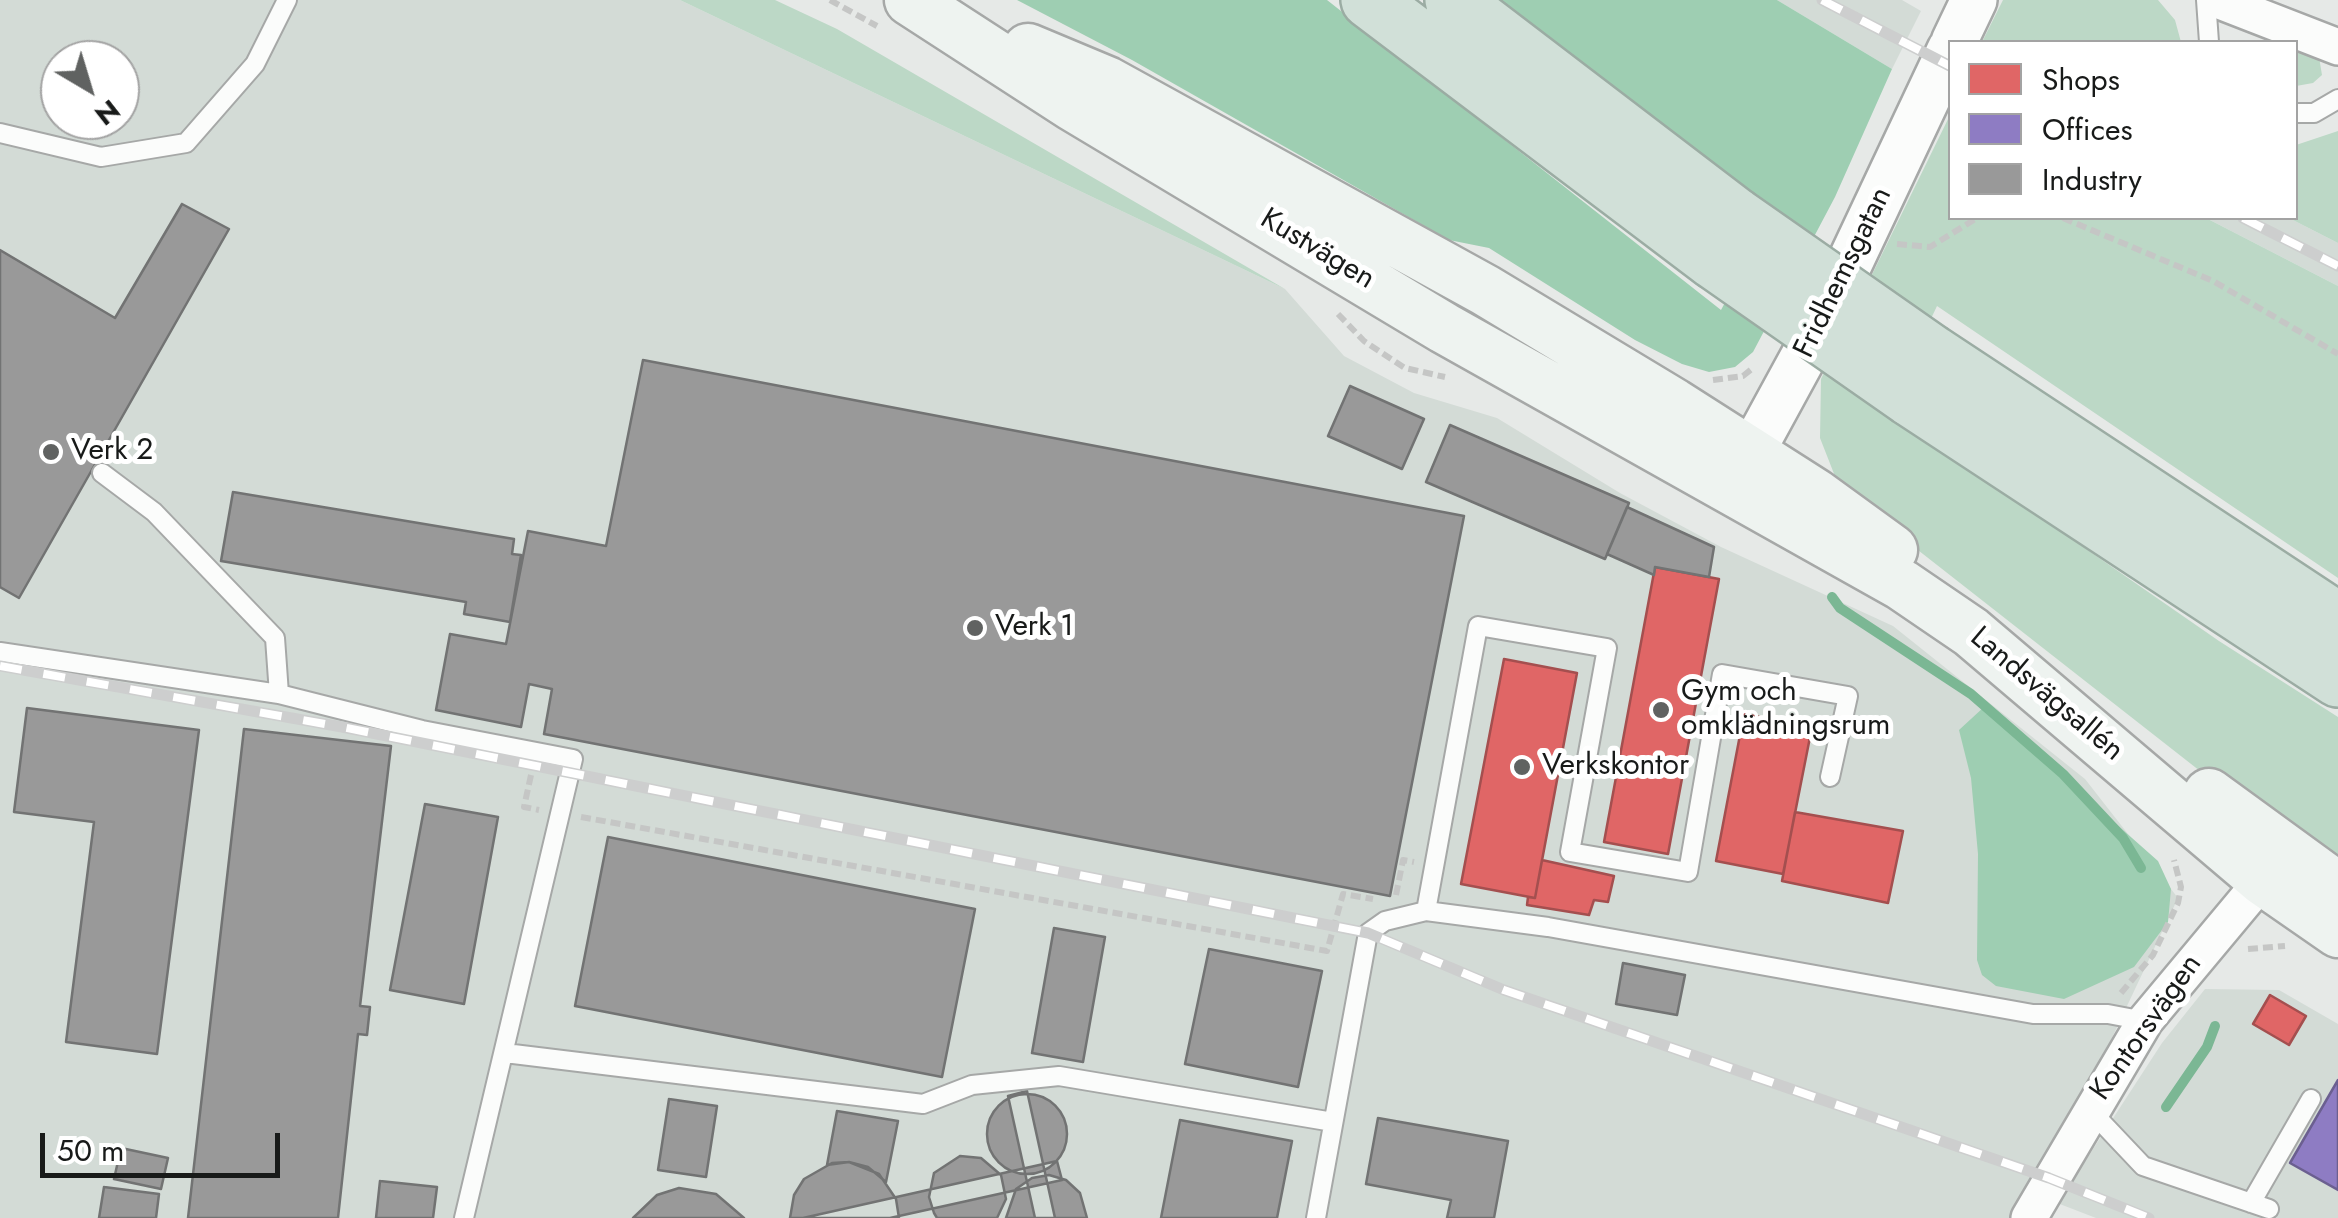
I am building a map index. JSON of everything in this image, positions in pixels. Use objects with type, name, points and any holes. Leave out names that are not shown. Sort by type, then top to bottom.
[{"type":"highway","points":[[1369,0],[1725,238],[2338,679]]},
{"type":"highway","points":[[1453,0],[1725,238]]},
{"type":"highway","points":[[1920,375],[2338,621]]},
{"type":"main road","name":"Kustvägen","points":[[912,0],[1072,105],[1444,328],[1652,442],[1741,473]]},
{"type":"main road","name":"Landsvägsallén","points":[[1741,473],[1971,632],[2274,866],[2338,932]]},
{"type":"main road","name":"Landsvägsallén","points":[[2274,866],[2338,888]]},
{"type":"street","points":[[1955,40],[1974,0]]},
{"type":"street","points":[[2220,1],[2338,47]]},
{"type":"street","name":"Fridhemsgatan","points":[[1741,473],[1818,330],[1948,54]]},
{"type":"street","name":"Kontorsvägen","points":[[2029,1218],[2144,1021],[2274,866]]},
{"type":"lane","points":[[0,132],[101,157],[186,144],[255,64],[287,0]]},
{"type":"lane","points":[[2210,40],[2220,1]]},
{"type":"lane","points":[[2298,113],[2314,113],[2338,99]]},
{"type":"lane","points":[[102,472],[154,512],[275,638],[280,694]]},
{"type":"lane","points":[[1426,911],[1478,626],[1607,648],[1570,852],[1688,872],[1722,674],[1848,696],[1830,777]]},
{"type":"lane","points":[[0,652],[280,694],[422,730],[573,759],[464,1218]]},
{"type":"lane","points":[[1316,1218],[1368,932],[1385,921],[1426,911],[1548,927],[2033,1014],[2108,1014],[2144,1021]]},
{"type":"lane","points":[[505,1053],[923,1104],[972,1086],[1059,1076],[1333,1122]]},
{"type":"lane","points":[[2090,1110],[2143,1166],[2260,1206],[2311,1099]]},
{"type":"path","points":[[1862,234],[1930,248],[1974,220]]},
{"type":"path","points":[[2068,220],[2213,281],[2338,354]]},
{"type":"path","points":[[536,752],[524,807],[1327,950],[1343,894],[1377,899]]},
{"type":"path","points":[[1394,902],[1403,860],[1435,865]]},
{"type":"path","points":[[2108,1014],[2130,979],[2153,955],[2178,903]]},
{"type":"shaded area","points":[[0,0],[680,0],[1285,289],[1344,356],[1414,393],[1497,418],[1620,493],[1721,547],[1893,626],[2085,779],[2178,898],[2110,1042],[2046,1155],[2080,1169],[2162,1043],[2205,989],[2279,990],[2338,1024],[2338,1218],[2096,1218],[2026,1191],[2010,1218],[0,1218]]},
{"type":"shaded area","points":[[1777,0],[1902,0],[1921,11],[1892,69]]},
{"type":"shaded area","points":[[2210,220],[2293,220],[2338,243],[2338,286]]},
{"type":"green space","points":[[680,0],[775,0],[837,29],[1285,289]]},
{"type":"green space","points":[[1017,0],[1327,0],[1721,310],[1768,223],[1481,0],[1777,0],[1892,69],[1835,197],[1753,352],[1735,367],[1709,372],[1682,364],[1635,340],[1489,248],[1449,240],[1132,60]]},
{"type":"green space","points":[[2003,0],[2158,0],[2175,20],[2180,40],[1983,40]]},
{"type":"green space","points":[[2298,45],[2319,57],[2322,75],[2313,83],[2298,86]]},
{"type":"green space","points":[[1948,119],[1948,220],[2210,220],[2338,286],[2338,578],[1937,306],[1887,411],[2219,641],[2338,717],[2338,868],[2283,836],[1840,489],[1820,438],[1821,379]]},
{"type":"green space","points":[[2338,131],[2338,243],[2293,220],[2298,220],[2298,144]]},
{"type":"green space","points":[[1984,707],[2158,861],[2171,889],[2168,922],[2134,967],[2064,999],[1996,986],[1982,975],[1977,960],[1978,854],[1971,778],[1959,730]]},
{"type":"building: Shops","name":"Gym och omklädningsrum","points":[[1655,567],[1719,579],[1668,854],[1604,842]]},
{"type":"building: Shops","name":"Verkskontor","points":[[1504,659],[1577,673],[1535,898],[1461,884]]},
{"type":"building: Shops","points":[[1744,714],[1812,727],[1783,874],[1716,861]]},
{"type":"building: Shops","points":[[1795,812],[1903,831],[1888,903],[1782,881]]},
{"type":"building: Shops","points":[[1542,860],[1614,876],[1608,902],[1594,900],[1589,915],[1527,905],[1528,897],[1535,898]]},
{"type":"building: Shops","points":[[2270,995],[2306,1016],[2289,1045],[2253,1024]]},
{"type":"building: Offices","points":[[2338,1080],[2338,1190],[2290,1163]]},
{"type":"building: Industry","name":"Verk 2","points":[[182,204],[229,229],[19,598],[0,587],[0,250],[115,318]]},
{"type":"building: Industry","name":"Verk 1","points":[[643,360],[1464,516],[1390,896],[544,734],[552,689],[529,684],[521,727],[436,710],[450,634],[506,644],[528,531],[606,546]]},
{"type":"building: Industry","points":[[1350,386],[1424,419],[1402,469],[1328,436]]},
{"type":"building: Industry","points":[[1450,425],[1629,503],[1605,559],[1426,482]]},
{"type":"building: Industry","points":[[233,492],[514,539],[512,554],[521,555],[510,622],[464,614],[466,602],[221,561]]},
{"type":"building: Industry","points":[[1627,507],[1714,547],[1709,577],[1655,567],[1654,575],[1607,554]]},
{"type":"building: Industry","points":[[27,708],[199,730],[157,1054],[66,1042],[94,822],[14,812]]},
{"type":"building: Industry","points":[[244,729],[391,746],[360,1006],[370,1007],[367,1035],[358,1034],[338,1218],[188,1218]]},
{"type":"building: Industry","points":[[425,804],[498,817],[464,1004],[390,990]]},
{"type":"building: Industry","points":[[608,837],[975,909],[942,1077],[575,1006]]},
{"type":"building: Industry","points":[[1054,928],[1105,937],[1083,1062],[1032,1053]]},
{"type":"building: Industry","points":[[1209,949],[1322,971],[1298,1087],[1185,1064]]},
{"type":"building: Industry","points":[[1623,963],[1685,975],[1677,1015],[1616,1004]]},
{"type":"building: Industry","points":[[1027,1091],[1055,1218],[1035,1218],[1008,1096]]},
{"type":"building: Industry","points":[[1027,1094],[1042,1097],[1055,1106],[1064,1119],[1064,1149],[1055,1162],[1042,1171],[1027,1174],[1012,1171],[999,1162],[990,1149],[987,1134],[990,1119],[999,1106],[1012,1097]]},
{"type":"building: Industry","points":[[669,1099],[717,1106],[706,1177],[658,1170]]},
{"type":"building: Industry","points":[[837,1111],[898,1121],[886,1182],[868,1167],[849,1162],[827,1165]]},
{"type":"building: Industry","points":[[1378,1118],[1508,1141],[1494,1218],[1447,1218],[1451,1200],[1366,1184]]},
{"type":"building: Industry","points":[[1180,1120],[1292,1141],[1277,1218],[1161,1218]]},
{"type":"building: Industry","points":[[121,1148],[168,1158],[161,1189],[114,1179]]},
{"type":"building: Industry","points":[[960,1156],[981,1158],[1001,1175],[1006,1199],[997,1218],[937,1218],[934,1213],[929,1197],[934,1173]]},
{"type":"building: Industry","points":[[1057,1161],[1062,1180],[890,1218],[803,1218]]},
{"type":"building: Industry","points":[[849,1162],[879,1174],[896,1199],[899,1218],[790,1218],[794,1195],[804,1179],[832,1163]]},
{"type":"building: Industry","points":[[1049,1175],[1066,1180],[1080,1193],[1087,1218],[1006,1218],[1016,1189],[1032,1178]]},
{"type":"building: Industry","points":[[380,1181],[437,1187],[433,1218],[376,1218]]},
{"type":"building: Industry","points":[[104,1187],[159,1194],[156,1218],[99,1218]]},
{"type":"building: Industry","points":[[679,1188],[716,1194],[744,1218],[633,1218],[657,1195]]},
{"type":"waterway","points":[[1832,597],[1840,608],[1971,694],[2063,774],[2123,838],[2141,868]]},
{"type":"waterway","points":[[2166,1107],[2207,1047],[2215,1026]]},
{"type":"railway","points":[[1822,0],[1948,65]]},
{"type":"railway","points":[[2247,220],[2338,266]]},
{"type":"railway","points":[[0,666],[342,727],[1368,933],[1504,990],[2049,1178],[2149,1218]]},
{"type":"place","name":"Verk 2","points":[[51,452]]},
{"type":"place","name":"Verk 1","points":[[975,628]]},
{"type":"place","name":"Gym och omklädningsrum","points":[[1661,710]]},
{"type":"place","name":"Verkskontor","points":[[1522,767]]}]
